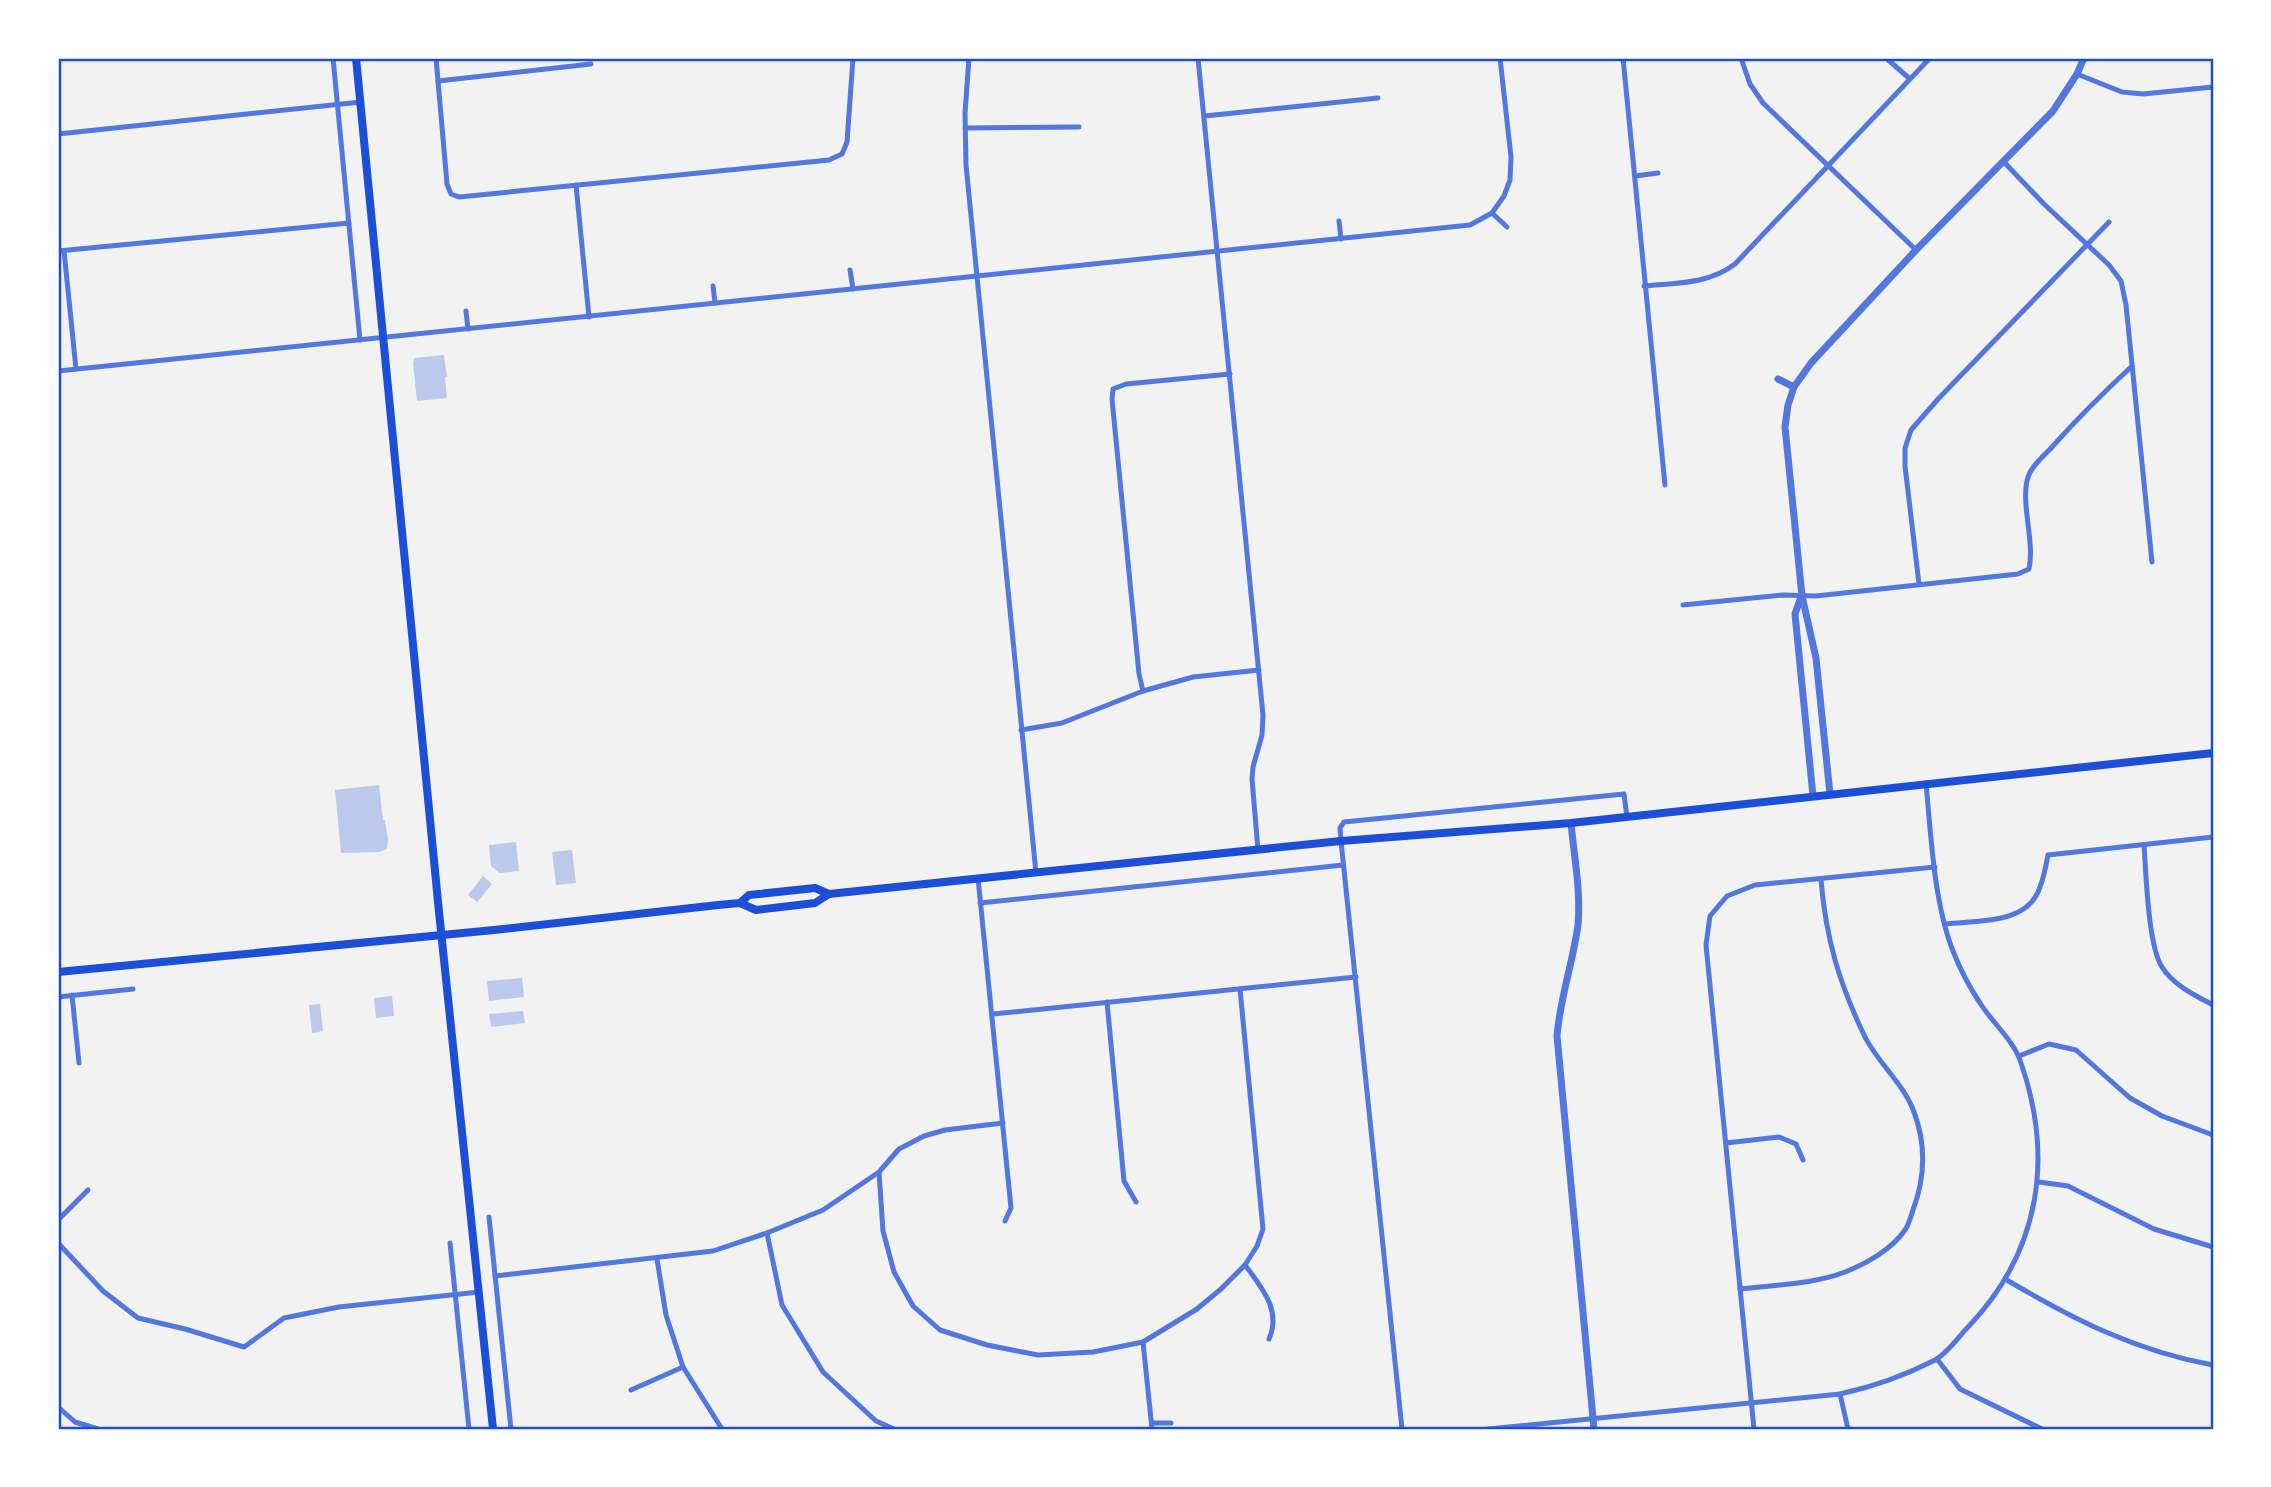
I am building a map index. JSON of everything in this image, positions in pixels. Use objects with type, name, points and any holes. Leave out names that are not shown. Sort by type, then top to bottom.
[{"type":"main road","points":[[356,58],[441,935],[493,1429]]},
{"type":"main road","points":[[740,903],[749,895],[781,891],[815,888],[829,894],[1340,841],[1627,817],[2213,753]]},
{"type":"main road","points":[[58,972],[740,903],[756,910],[815,904],[829,894]]},
{"type":"street","points":[[333,58],[360,340]]},
{"type":"street","points":[[436,58],[447,184],[451,194],[459,197],[829,160],[842,154],[847,142],[853,58]]},
{"type":"street","points":[[969,58],[966,165],[1036,873]]},
{"type":"street","points":[[1198,58],[1263,715],[1262,735],[1252,779],[1258,850]]},
{"type":"street","points":[[58,371],[1470,225],[1492,213],[1508,187],[1511,167],[1500,58]]},
{"type":"street","points":[[1623,58],[1665,485]]},
{"type":"street","points":[[1741,58],[1750,84],[1763,103],[1916,250]]},
{"type":"street","points":[[1886,58],[1910,79]]},
{"type":"street","points":[[1644,286],[1710,279],[1724,273],[1930,58]]},
{"type":"street","points":[[1830,794],[1816,658],[1802,596],[1784,427],[1794,387],[1811,363],[1916,250],[2053,111],[2084,58]]},
{"type":"street","points":[[438,80],[591,64]]},
{"type":"street","points":[[2077,74],[2122,92],[2143,94],[2213,87]]},
{"type":"street","points":[[1205,116],[1378,98]]},
{"type":"street","points":[[58,134],[361,102]]},
{"type":"street","points":[[965,128],[1079,127]]},
{"type":"street","points":[[2003,161],[2109,265],[2120,281],[2126,305],[2152,562]]},
{"type":"street","points":[[1635,176],[1658,173]]},
{"type":"street","points":[[576,185],[589,317]]},
{"type":"street","points":[[1492,213],[1507,228]]},
{"type":"street","points":[[1339,221],[1341,239]]},
{"type":"street","points":[[1919,584],[1905,466],[1905,448],[1911,430],[2109,222]]},
{"type":"street","points":[[76,369],[61,251],[349,223]]},
{"type":"street","points":[[850,270],[852,289]]},
{"type":"street","points":[[713,286],[715,303]]},
{"type":"street","points":[[466,311],[468,329]]},
{"type":"street","points":[[1682,606],[2018,574],[2029,569],[2032,556],[2026,495],[2028,477],[2080,416],[2132,366]]},
{"type":"street","points":[[1143,691],[1136,647],[1113,413],[1113,389],[1126,384],[1230,374]]},
{"type":"street","points":[[1778,379],[1794,387]]},
{"type":"street","points":[[1802,596],[1795,614],[1813,796]]},
{"type":"street","points":[[1021,730],[1062,723],[1143,691],[1200,676],[1259,670]]},
{"type":"street","points":[[1488,1429],[1840,1394],[1870,1387],[1937,1359],[1977,1317],[2005,1279],[2027,1235],[2039,1182],[2037,1126],[2033,1101],[2019,1056],[1980,1004],[1953,951],[1945,924],[1935,867],[1926,783]]},
{"type":"street","points":[[1402,1429],[1340,828],[1344,822],[1624,794],[1627,817]]},
{"type":"street","points":[[1571,822],[1578,889],[1578,923],[1563,992],[1557,1036],[1594,1429]]},
{"type":"street","points":[[1945,924],[2006,917],[2028,908],[2040,889],[2048,855],[2213,837]]},
{"type":"street","points":[[2144,845],[2154,945],[2161,967],[2176,982],[2213,1005]]},
{"type":"street","points":[[980,903],[1343,865]]},
{"type":"street","points":[[1754,1429],[1706,945],[1710,916],[1727,896],[1755,885],[1935,867]]},
{"type":"street","points":[[978,878],[1011,1208],[1005,1221]]},
{"type":"street","points":[[1740,1289],[1844,1273],[1881,1253],[1905,1229],[1922,1189],[1923,1155],[1920,1129],[1913,1108],[1901,1088],[1866,1040],[1842,983],[1827,934],[1821,880]]},
{"type":"street","points":[[993,1014],[1356,976]]},
{"type":"street","points":[[58,997],[133,989]]},
{"type":"street","points":[[879,1172],[883,1231],[894,1272],[914,1306],[940,1329],[987,1345],[1038,1355],[1093,1352],[1143,1342],[1197,1309],[1221,1289],[1245,1265],[1257,1246],[1263,1229],[1240,989]]},
{"type":"street","points":[[72,995],[79,1063]]},
{"type":"street","points":[[1107,1002],[1124,1181],[1136,1202]]},
{"type":"street","points":[[2019,1056],[2049,1044],[2076,1050],[2130,1098],[2162,1116],[2213,1135]]},
{"type":"street","points":[[495,1276],[713,1251],[823,1210],[879,1172],[899,1149],[924,1136],[945,1130],[1003,1123]]},
{"type":"street","points":[[1726,1143],[1779,1137],[1796,1144],[1803,1160]]},
{"type":"street","points":[[2039,1182],[2068,1186],[2154,1229],[2213,1247]]},
{"type":"street","points":[[58,1220],[89,1190]]},
{"type":"street","points":[[489,1217],[512,1429]]},
{"type":"street","points":[[767,1233],[782,1305],[823,1372],[876,1421],[894,1429]]},
{"type":"street","points":[[58,1243],[103,1291],[138,1318],[244,1347],[284,1318],[339,1307],[480,1292]]},
{"type":"street","points":[[450,1243],[469,1429]]},
{"type":"street","points":[[657,1259],[666,1315],[683,1367],[722,1429]]},
{"type":"street","points":[[1245,1265],[1271,1306],[1274,1328],[1269,1339]]},
{"type":"street","points":[[2005,1279],[2055,1308],[2118,1339],[2183,1359],[2213,1365]]},
{"type":"street","points":[[1143,1342],[1152,1426],[1171,1423]]},
{"type":"street","points":[[1937,1359],[1961,1389],[2042,1429]]},
{"type":"street","points":[[631,1390],[683,1367]]},
{"type":"street","points":[[1840,1394],[1848,1429]]},
{"type":"street","points":[[58,1408],[75,1422],[98,1429]]},
{"type":"building","points":[[444,355],[447,398],[417,401],[414,358]]},
{"type":"building","points":[[379,785],[388,840],[387,849],[379,852],[341,853],[335,790]]},
{"type":"building","points":[[516,842],[519,871],[500,873],[491,866],[489,845]]},
{"type":"building","points":[[572,850],[576,883],[556,885],[552,852]]},
{"type":"building","points":[[483,876],[492,884],[477,902],[468,895]]},
{"type":"building","points":[[522,978],[524,997],[489,1001],[487,981]]},
{"type":"building","points":[[392,996],[394,1016],[376,1018],[374,998]]},
{"type":"building","points":[[320,1004],[323,1031],[312,1033],[309,1005]]},
{"type":"building","points":[[523,1011],[525,1023],[491,1027],[489,1014]]}]
